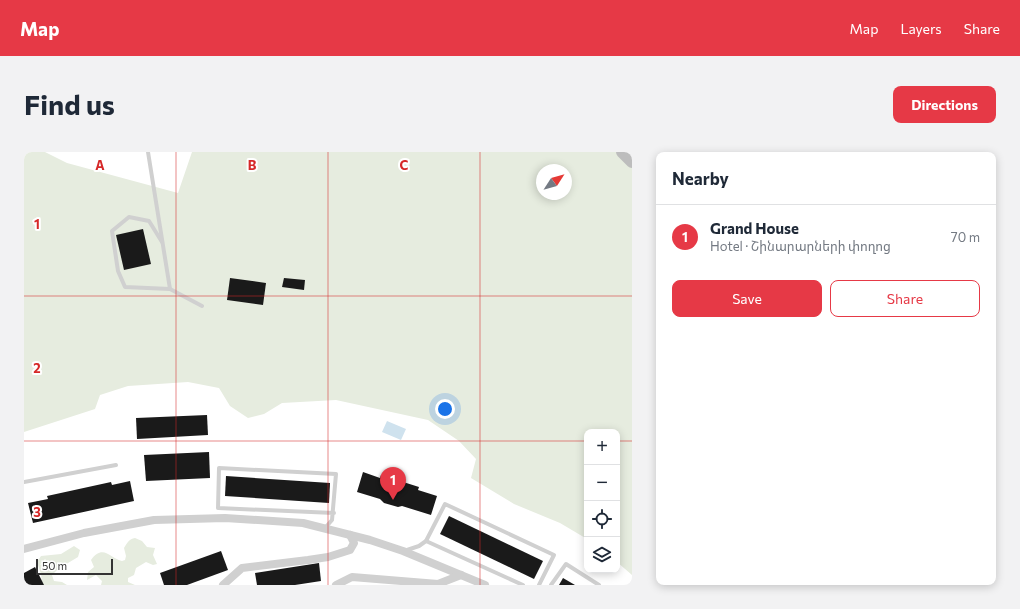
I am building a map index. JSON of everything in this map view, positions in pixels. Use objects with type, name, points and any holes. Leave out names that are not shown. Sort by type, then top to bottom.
[{"type":"street","points":[[622,152],[632,162]]},
{"type":"street","points":[[24,549],[84,533],[154,520],[225,518],[303,523],[403,551],[485,585]]},
{"type":"street","points":[[223,585],[242,568],[328,557],[350,550],[354,543],[350,535]]},
{"type":"street","points":[[336,585],[352,577],[438,584],[461,574]]},
{"type":"lane","points":[[148,152],[170,289]]},
{"type":"lane","points":[[164,245],[149,221],[129,217],[112,231],[118,271],[125,287],[170,289],[202,306]]},
{"type":"lane","points":[[24,482],[116,465]]},
{"type":"lane","points":[[324,528],[332,520],[334,513],[336,474],[220,468],[218,508],[334,513]]},
{"type":"lane","points":[[403,551],[419,546],[426,541],[445,504],[554,555],[539,585]]},
{"type":"lane","points":[[426,541],[523,585]]},
{"type":"lane","points":[[551,585],[566,564],[599,585]]},
{"type":"shaded area","points":[[24,152],[45,152],[67,163],[178,193],[192,152],[616,152],[632,166],[632,575],[620,565],[620,429],[584,429],[584,537],[560,523],[514,504],[471,478],[476,459],[459,441],[428,420],[336,400],[282,403],[264,414],[248,418],[230,406],[219,388],[188,382],[128,386],[100,395],[95,409],[24,432]]},
{"type":"shaded area","points":[[135,538],[142,541],[147,547],[155,548],[153,555],[157,564],[153,565],[146,562],[136,568],[134,575],[128,578],[128,582],[135,585],[101,585],[102,581],[96,575],[87,580],[88,572],[94,567],[91,560],[95,555],[103,552],[118,560],[125,560],[126,556],[124,548],[130,540]]},
{"type":"shaded area","points":[[74,546],[80,550],[78,557],[58,569],[52,575],[54,581],[62,582],[67,585],[42,585],[41,574],[37,562],[41,556],[61,554]]},
{"type":"water","points":[[387,421],[406,429],[401,440],[382,432]]},
{"type":"building","points":[[143,229],[151,264],[124,270],[116,235]]},
{"type":"building","points":[[230,278],[266,283],[263,305],[227,300]]},
{"type":"building","points":[[284,278],[305,280],[304,290],[282,287]]},
{"type":"building","points":[[207,415],[208,435],[137,439],[136,418]]},
{"type":"building","points":[[209,452],[210,478],[146,481],[144,455]]},
{"type":"building","points":[[363,472],[380,478],[381,475],[419,487],[418,490],[437,496],[431,515],[402,506],[398,507],[384,503],[380,499],[357,492]]},
{"type":"building","points":[[226,476],[330,483],[329,503],[225,496]]},
{"type":"building","points":[[130,481],[134,501],[33,523],[28,503],[48,499],[47,496],[111,482],[112,485]]},
{"type":"building","points":[[449,516],[543,561],[534,579],[440,534]]},
{"type":"building","points":[[221,551],[228,570],[187,585],[164,585],[160,573]]},
{"type":"building","points":[[319,563],[321,581],[295,585],[257,585],[255,573]]},
{"type":"building","points":[[35,567],[44,585],[24,585],[24,573]]},
{"type":"building","points":[[563,578],[575,585],[559,585]]},
{"type":"place","name":"Grand House","points":[[393,500]]}]
